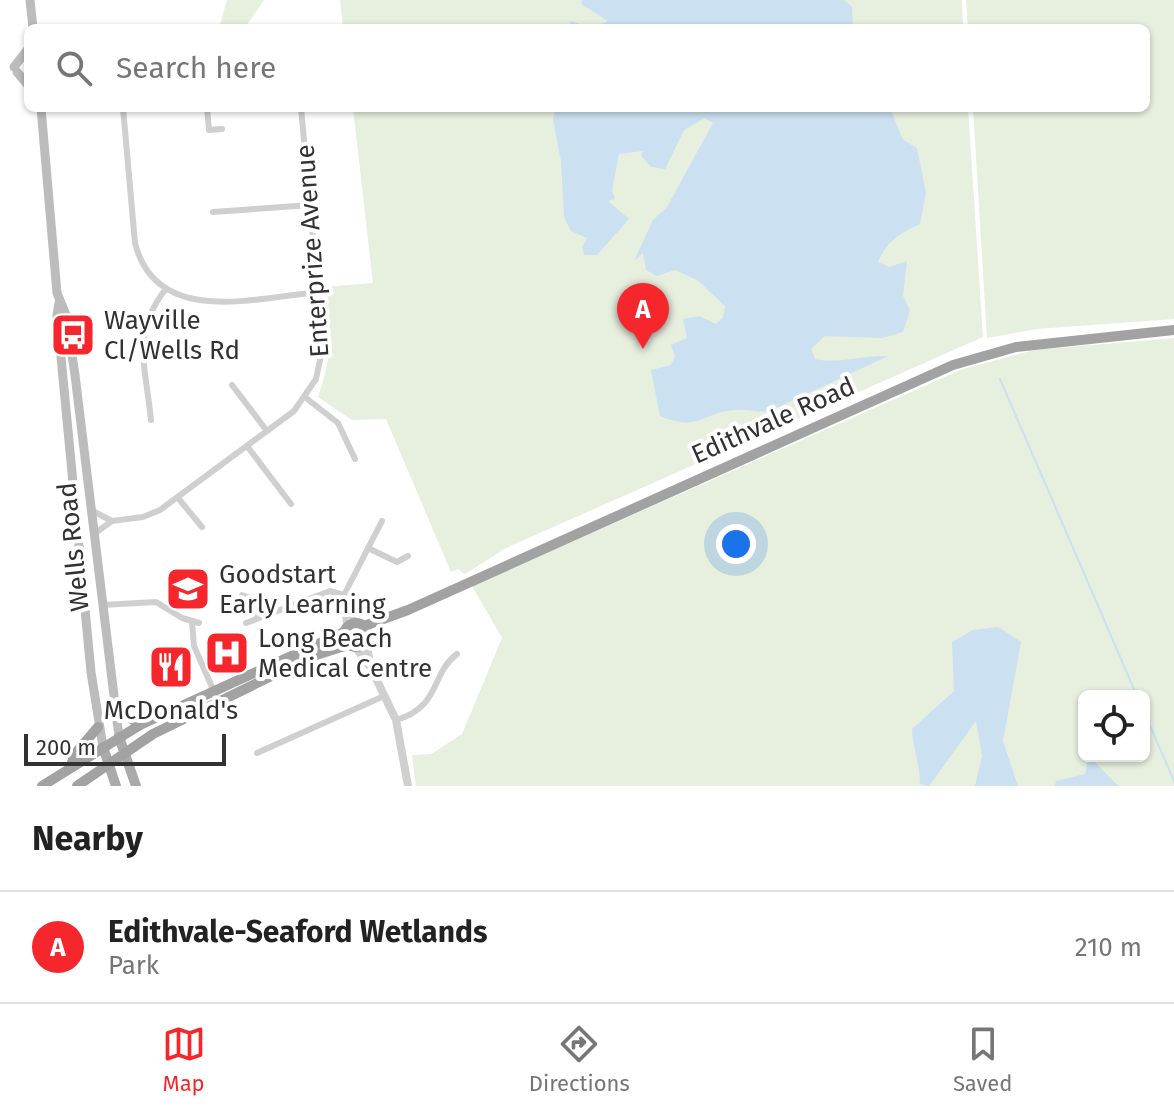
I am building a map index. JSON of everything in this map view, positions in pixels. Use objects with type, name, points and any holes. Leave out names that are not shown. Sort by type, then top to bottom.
[{"type":"highway","name":"Edithvale Road","points":[[42,786],[140,725],[353,627],[408,610],[953,365],[1016,347],[1174,330]]},
{"type":"highway","name":"Edithvale Road","points":[[79,784],[161,730],[307,659],[360,643],[408,610]]},
{"type":"highway","points":[[353,627],[360,643]]},
{"type":"highway","points":[[353,627],[360,643]]},
{"type":"highway","points":[[113,705],[140,725]]},
{"type":"highway","points":[[71,766],[74,755],[98,727]]},
{"type":"highway","points":[[79,784],[94,786]]},
{"type":"main road","points":[[30,0],[33,24]]},
{"type":"main road","points":[[24,56],[16,69],[24,80]]},
{"type":"main road","name":"Wells Road","points":[[41,112],[59,303],[57,315],[98,727],[116,786]]},
{"type":"main road","name":"Wells Road","points":[[59,303],[66,315],[75,375],[113,705],[119,737],[136,786]]},
{"type":"street","points":[[123,112],[135,243],[145,269],[165,290],[198,301],[319,292]]},
{"type":"street","points":[[207,112],[209,130],[222,129]]},
{"type":"street","name":"Enterprize Avenue","points":[[94,534],[112,521],[143,517],[178,498],[306,398],[321,366],[323,346],[301,112]]},
{"type":"street","points":[[213,212],[311,205]]},
{"type":"street","points":[[151,420],[143,329],[149,313],[165,290]]},
{"type":"street","points":[[232,385],[267,431]]},
{"type":"street","points":[[306,398],[338,423],[355,459]]},
{"type":"street","points":[[247,446],[291,504]]},
{"type":"street","points":[[178,498],[202,527]]},
{"type":"street","points":[[91,510],[112,521]]},
{"type":"street","points":[[353,627],[346,611],[344,595],[382,521]]},
{"type":"street","points":[[368,548],[397,562],[408,556]]},
{"type":"street","points":[[246,623],[330,591],[344,595]]},
{"type":"street","points":[[242,595],[250,598],[257,618]]},
{"type":"street","points":[[102,605],[156,602],[195,622],[194,646],[219,703]]},
{"type":"street","points":[[360,643],[396,720],[408,786]]},
{"type":"street","points":[[396,720],[411,714],[429,699],[447,664],[457,654]]},
{"type":"street","points":[[257,753],[384,696]]},
{"type":"green space","points":[[227,0],[264,0],[248,24],[220,24]]},
{"type":"green space","points":[[340,0],[962,0],[963,24],[343,24]]},
{"type":"green space","points":[[966,0],[1174,0],[1174,319],[1037,329],[987,338],[973,112],[1150,112],[1150,24],[968,24]]},
{"type":"green space","points":[[353,112],[968,112],[983,337],[506,548],[465,574],[458,569],[451,572],[386,419],[352,420],[318,397],[327,368],[330,342],[323,287],[373,283]]},
{"type":"green space","points":[[1174,338],[1174,786],[416,786],[412,755],[431,754],[462,734],[502,638],[472,586],[963,369],[1034,350]]},
{"type":"water","points":[[582,0],[844,0],[852,7],[853,24],[601,24],[608,21],[581,4]]},
{"type":"water","points":[[554,112],[892,112],[903,140],[917,148],[926,193],[920,224],[895,238],[878,262],[889,267],[907,261],[903,296],[910,310],[903,332],[882,338],[825,336],[811,349],[815,359],[823,360],[888,356],[770,411],[725,411],[694,422],[674,421],[660,416],[651,370],[671,365],[675,356],[671,345],[687,338],[683,319],[699,316],[716,324],[723,317],[725,306],[697,280],[675,270],[657,276],[646,270],[643,253],[634,261],[653,220],[667,207],[713,123],[705,118],[684,130],[665,169],[651,167],[641,156],[643,151],[619,154],[612,190],[615,199],[608,201],[629,219],[597,255],[584,255],[582,247],[587,238],[571,231],[564,217],[561,161]]},
{"type":"water","points":[[998,627],[1021,642],[1003,741],[1018,786],[975,786],[982,756],[976,721],[929,786],[920,784],[912,729],[954,691],[952,642],[973,630]]},
{"type":"water","points":[[1088,762],[1095,762],[1118,786],[1055,786],[1056,781],[1085,774]]},
{"type":"waterway","points":[[1000,379],[1134,690]]},
{"type":"waterway","points":[[1150,726],[1174,781]]},
{"type":"place","name":"Wayville Cl/Wells Rd","points":[[73,335]]},
{"type":"place","name":"Edithvale-Seaford Wetlands","points":[[643,349]]},
{"type":"place","name":"Goodstart Early Learning","points":[[188,589]]},
{"type":"place","name":"Long Beach Medical Centre","points":[[227,653]]},
{"type":"place","name":"McDonald's","points":[[171,667]]}]
